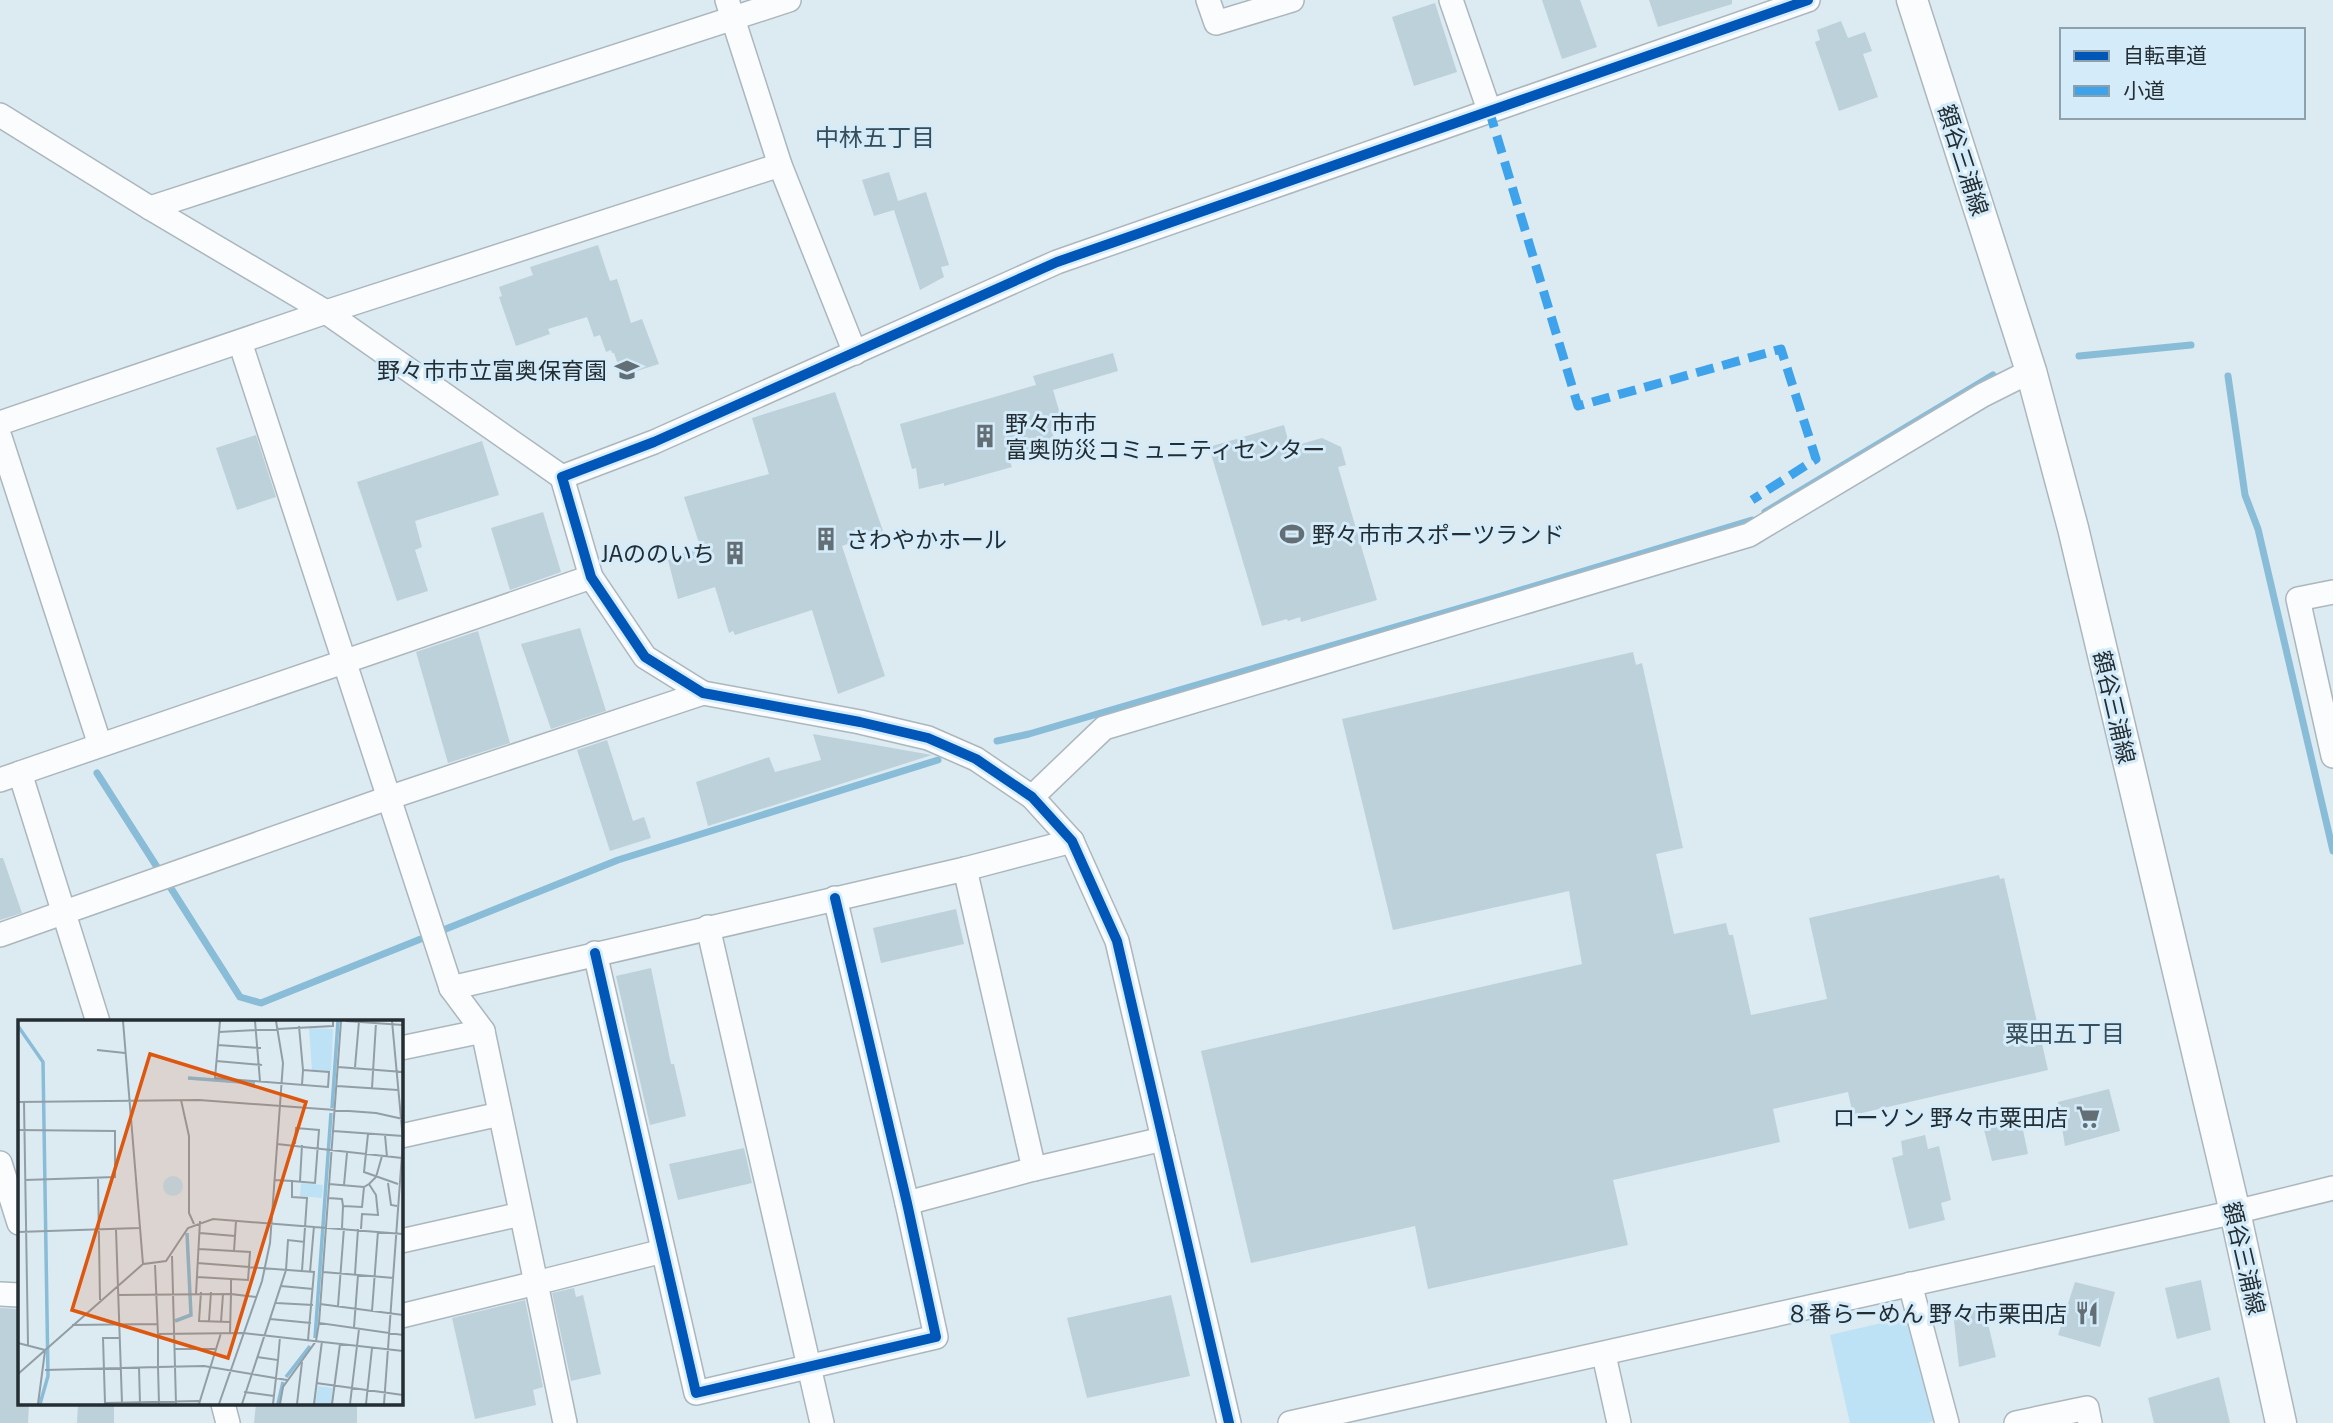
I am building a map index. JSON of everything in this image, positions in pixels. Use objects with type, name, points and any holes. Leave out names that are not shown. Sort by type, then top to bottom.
[{"type":"main road","name":"額谷三浦線","points":[[1912,0],[2031,371],[2073,527],[2235,1212],[2281,1423]]},
{"type":"street","points":[[150,208],[730,9],[789,0]]},
{"type":"street","points":[[1208,0],[1216,23],[1292,0]]},
{"type":"street","points":[[1451,0],[1489,110]]},
{"type":"street","points":[[562,477],[654,442],[1058,262],[1808,0]]},
{"type":"street","points":[[730,9],[780,165],[855,352]]},
{"type":"street","points":[[0,115],[326,312],[562,477],[591,577],[645,657],[703,693],[860,722],[928,738],[976,759],[1032,797],[1072,841],[1117,941],[1230,1423]]},
{"type":"street","points":[[0,424],[326,312],[780,165]]},
{"type":"street","points":[[240,342],[451,988],[483,1031],[565,1423]]},
{"type":"street","points":[[1032,797],[1104,728],[1749,536],[1983,395],[2031,371]]},
{"type":"street","points":[[0,438],[100,745]]},
{"type":"street","points":[[97,1020],[62,913],[10,776],[591,577]]},
{"type":"street","points":[[2333,592],[2298,599],[2333,756]]},
{"type":"street","points":[[0,935],[388,798],[703,693]]},
{"type":"street","points":[[451,988],[965,869],[1072,841]]},
{"type":"street","points":[[965,869],[1034,1169]]},
{"type":"street","points":[[595,953],[696,1393],[810,1367],[936,1336],[835,898]]},
{"type":"street","points":[[708,927],[822,1423]]},
{"type":"street","points":[[402,1048],[483,1031]]},
{"type":"street","points":[[402,1136],[500,1114]]},
{"type":"street","points":[[907,1203],[1034,1169],[1163,1139]]},
{"type":"street","points":[[0,1164],[18,1220]]},
{"type":"street","points":[[1290,1423],[2333,1188]]},
{"type":"street","points":[[402,1241],[521,1214]]},
{"type":"street","points":[[402,1316],[663,1251]]},
{"type":"street","points":[[1910,1284],[1947,1423]]},
{"type":"street","points":[[0,1294],[18,1295]]},
{"type":"street","points":[[1604,1354],[1619,1423]]},
{"type":"street","points":[[224,1406],[229,1423]]},
{"type":"street","points":[[2016,1423],[2087,1408],[2090,1423]]},
{"type":"shaded area","points":[[1903,1318],[1915,1328],[1938,1420],[1927,1423],[1850,1423],[1830,1335]]},
{"type":"building","points":[[1542,0],[1580,0],[1597,47],[1562,59]]},
{"type":"building","points":[[1649,0],[1732,0],[1732,4],[1658,27]]},
{"type":"building","points":[[1435,3],[1457,72],[1414,86],[1392,17]]},
{"type":"building","points":[[1841,21],[1848,38],[1865,32],[1872,51],[1863,54],[1878,97],[1839,111],[1815,42],[1820,40],[1817,30]]},
{"type":"building","points":[[889,172],[898,201],[926,192],[949,265],[941,267],[944,277],[920,290],[894,210],[874,216],[862,180]]},
{"type":"building","points":[[598,245],[610,281],[617,279],[631,323],[642,319],[659,364],[627,374],[626,369],[620,370],[614,353],[611,350],[606,352],[600,335],[594,337],[587,317],[548,329],[550,334],[516,346],[499,297],[502,296],[499,287],[533,275],[530,267]]},
{"type":"building","name":"野々市市 富奥防災コミュニティセンター","points":[[1113,353],[1118,371],[1053,390],[1063,424],[1051,428],[1057,449],[1010,462],[1012,467],[944,486],[944,483],[919,489],[916,468],[912,469],[900,424],[1036,385],[1033,376]]},
{"type":"building","points":[[835,392],[883,531],[842,546],[885,676],[838,694],[812,610],[735,635],[733,631],[729,633],[715,587],[678,599],[668,560],[700,546],[684,497],[769,474],[752,418]]},
{"type":"building","name":"野々市市スポーツランド","points":[[1284,425],[1290,447],[1322,438],[1341,447],[1346,465],[1338,467],[1377,600],[1301,622],[1300,617],[1262,626],[1209,447]]},
{"type":"building","points":[[256,435],[276,497],[237,510],[216,448]]},
{"type":"building","points":[[482,441],[499,495],[415,521],[422,547],[415,550],[428,591],[397,601],[357,482]]},
{"type":"building","points":[[543,512],[561,572],[510,590],[491,528]]},
{"type":"building","points":[[580,628],[606,711],[551,729],[521,644]]},
{"type":"building","points":[[478,631],[510,743],[448,763],[416,652]]},
{"type":"building","points":[[1633,652],[1636,665],[1642,663],[1683,848],[1656,854],[1674,934],[1726,923],[1729,935],[1733,935],[1751,1015],[1827,999],[1809,918],[1999,875],[2000,879],[2004,878],[2048,1070],[1853,1115],[1848,1092],[1773,1109],[1780,1142],[1613,1180],[1628,1245],[1428,1289],[1415,1226],[1251,1263],[1201,1051],[1582,964],[1569,891],[1393,930],[1342,719]]},
{"type":"building","points":[[813,734],[932,755],[708,826],[696,782],[769,757],[775,772],[821,760]]},
{"type":"building","points":[[607,740],[633,821],[644,817],[651,838],[610,851],[577,750]]},
{"type":"building","points":[[0,858],[3,858],[22,913],[0,920]]},
{"type":"building","points":[[956,909],[964,944],[881,963],[873,928]]},
{"type":"building","points":[[651,968],[671,1064],[674,1064],[686,1116],[650,1125],[616,976]]},
{"type":"building","name":"ローソン 野々市粟田店","points":[[2109,1089],[2120,1131],[2065,1146],[2058,1102]]},
{"type":"building","points":[[2019,1111],[2028,1154],[1992,1161],[1981,1118]]},
{"type":"building","points":[[1925,1135],[1928,1149],[1939,1146],[1951,1200],[1941,1203],[1945,1220],[1909,1229],[1892,1158],[1903,1155],[1901,1141]]},
{"type":"building","points":[[744,1148],[752,1183],[678,1200],[669,1164]]},
{"type":"building","points":[[2201,1280],[2211,1330],[2177,1339],[2165,1288]]},
{"type":"building","name":"８番らーめん 野々市栗田店","points":[[2075,1282],[2115,1292],[2100,1347],[2058,1335]]},
{"type":"building","points":[[574,1288],[576,1297],[583,1295],[601,1374],[571,1381],[552,1293]]},
{"type":"building","points":[[1171,1295],[1190,1376],[1087,1398],[1067,1318]]},
{"type":"building","points":[[525,1300],[543,1387],[533,1390],[536,1405],[475,1419],[452,1318]]},
{"type":"building","points":[[1984,1307],[1996,1357],[1959,1367],[1953,1312]]},
{"type":"building","points":[[0,1308],[18,1309],[18,1406],[29,1406],[28,1423],[0,1423]]},
{"type":"building","points":[[2219,1377],[2230,1423],[2154,1423],[2148,1398]]},
{"type":"building","points":[[78,1406],[114,1406],[114,1423],[77,1423]]},
{"type":"building","points":[[256,1406],[357,1406],[357,1423],[254,1423]]},
{"type":"waterway","points":[[2079,356],[2191,345]]},
{"type":"waterway","points":[[1765,512],[1993,375]]},
{"type":"waterway","points":[[2228,376],[2245,495],[2258,529],[2333,851]]},
{"type":"waterway","points":[[997,741],[1029,734],[1501,596],[1752,520]]},
{"type":"waterway","points":[[167,882],[240,997],[261,1003],[618,860],[938,760]]},
{"type":"waterway","points":[[97,773],[157,867]]},
{"type":"marked path","points":[[1489,110],[1578,406],[1781,349],[1816,459],[1752,500]]},
{"type":"cycle path","points":[[1229,1423],[1117,941],[1072,841],[1032,797],[976,759],[928,738],[860,722],[703,693],[645,657],[591,577],[562,477],[654,442],[1057,262],[1808,0]]},
{"type":"cycle path","points":[[595,953],[696,1393],[936,1337],[835,898]]},
{"type":"place","name":"野々市市立富奥保育園","points":[[627,370]]},
{"type":"place","name":"野々市市 富奥防災コミュニティセンター","points":[[985,436]]},
{"type":"place","name":"野々市市スポーツランド","points":[[1292,534]]},
{"type":"place","name":"さわやかホール","points":[[826,539]]},
{"type":"place","name":"JAののいち","points":[[735,553]]},
{"type":"place","name":"ローソン 野々市粟田店","points":[[2088,1117]]},
{"type":"place","name":"８番らーめん 野々市栗田店","points":[[2087,1313]]},
{"type":"district","name":"中林五丁目","points":[[875,136]]},
{"type":"district","name":"粟田五丁目","points":[[2065,1032]]}]
